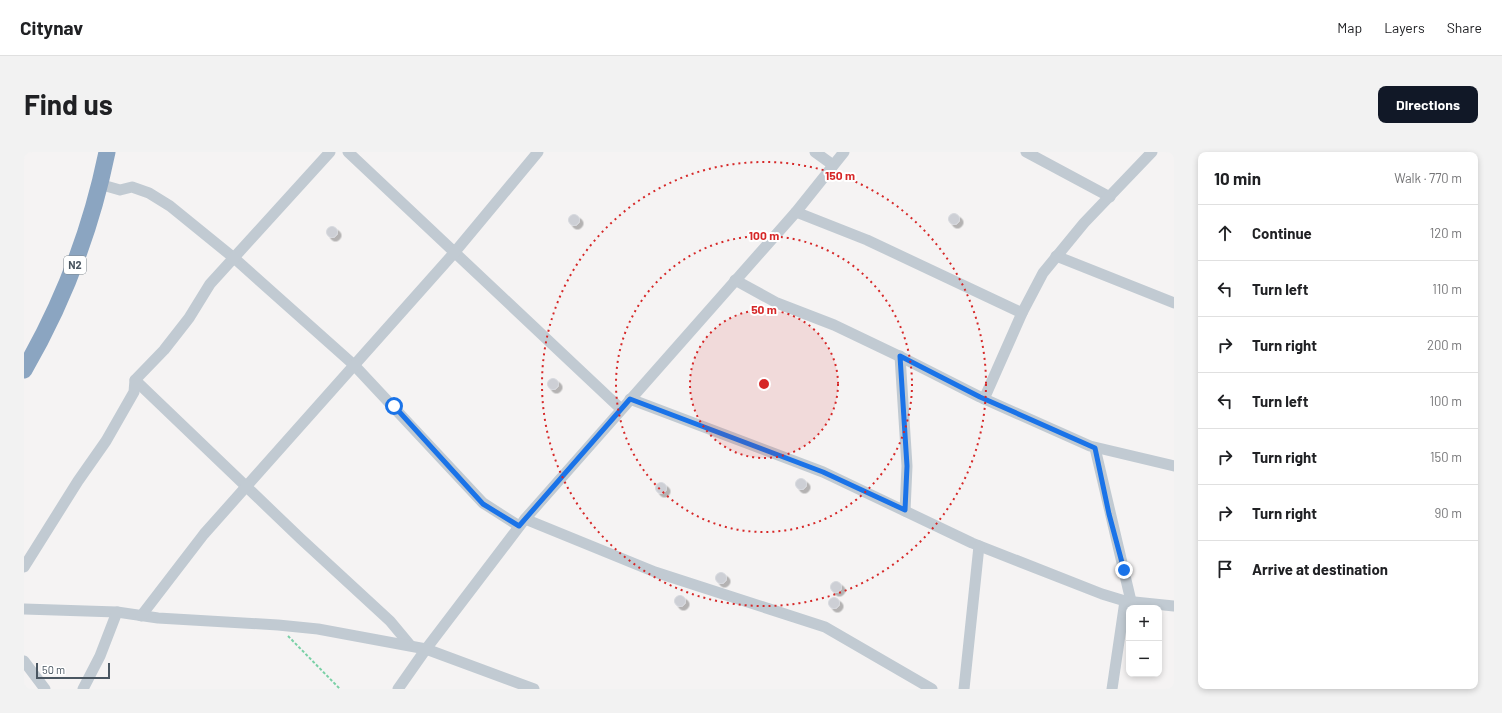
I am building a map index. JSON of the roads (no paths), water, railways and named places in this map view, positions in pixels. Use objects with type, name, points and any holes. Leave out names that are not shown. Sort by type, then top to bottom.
[{"type":"highway","name":"N2","points":[[24,370],[47,330],[68,283],[80,250],[99,184],[106,152]]},
{"type":"street","points":[[24,567],[78,481],[106,441],[134,392],[135,380],[164,350],[189,318],[210,284],[330,152]]},
{"type":"street","points":[[348,152],[621,409]]},
{"type":"street","points":[[141,616],[204,534],[454,253],[538,152]]},
{"type":"street","points":[[815,152],[833,165]]},
{"type":"street","points":[[398,689],[426,648],[522,522],[621,409],[689,335],[735,280],[796,212],[844,152]]},
{"type":"street","points":[[1026,152],[1110,197]]},
{"type":"street","points":[[984,399],[1022,312],[1043,273],[1056,256],[1152,152]]},
{"type":"street","points":[[99,184],[120,190],[132,187],[156,196],[234,258],[354,365],[483,504],[522,522],[656,572],[825,627],[932,689]]},
{"type":"street","points":[[796,212],[867,240],[1022,312]]},
{"type":"street","points":[[1056,256],[1174,303]]},
{"type":"street","points":[[735,280],[777,303],[834,325],[900,356],[984,399],[1095,448],[1174,466]]},
{"type":"street","points":[[900,356],[907,466],[905,510]]},
{"type":"street","points":[[135,380],[246,487],[390,621],[410,645]]},
{"type":"street","points":[[630,399],[823,472],[979,546],[1102,594],[1128,601],[1174,606]]},
{"type":"street","points":[[1095,448],[1128,601],[1112,689]]},
{"type":"street","points":[[964,689],[979,546]]},
{"type":"street","points":[[24,609],[117,612],[141,616],[278,625],[325,630],[426,648],[534,689]]},
{"type":"street","points":[[84,689],[100,656],[117,612]]},
{"type":"street","points":[[24,661],[44,689]]}]
